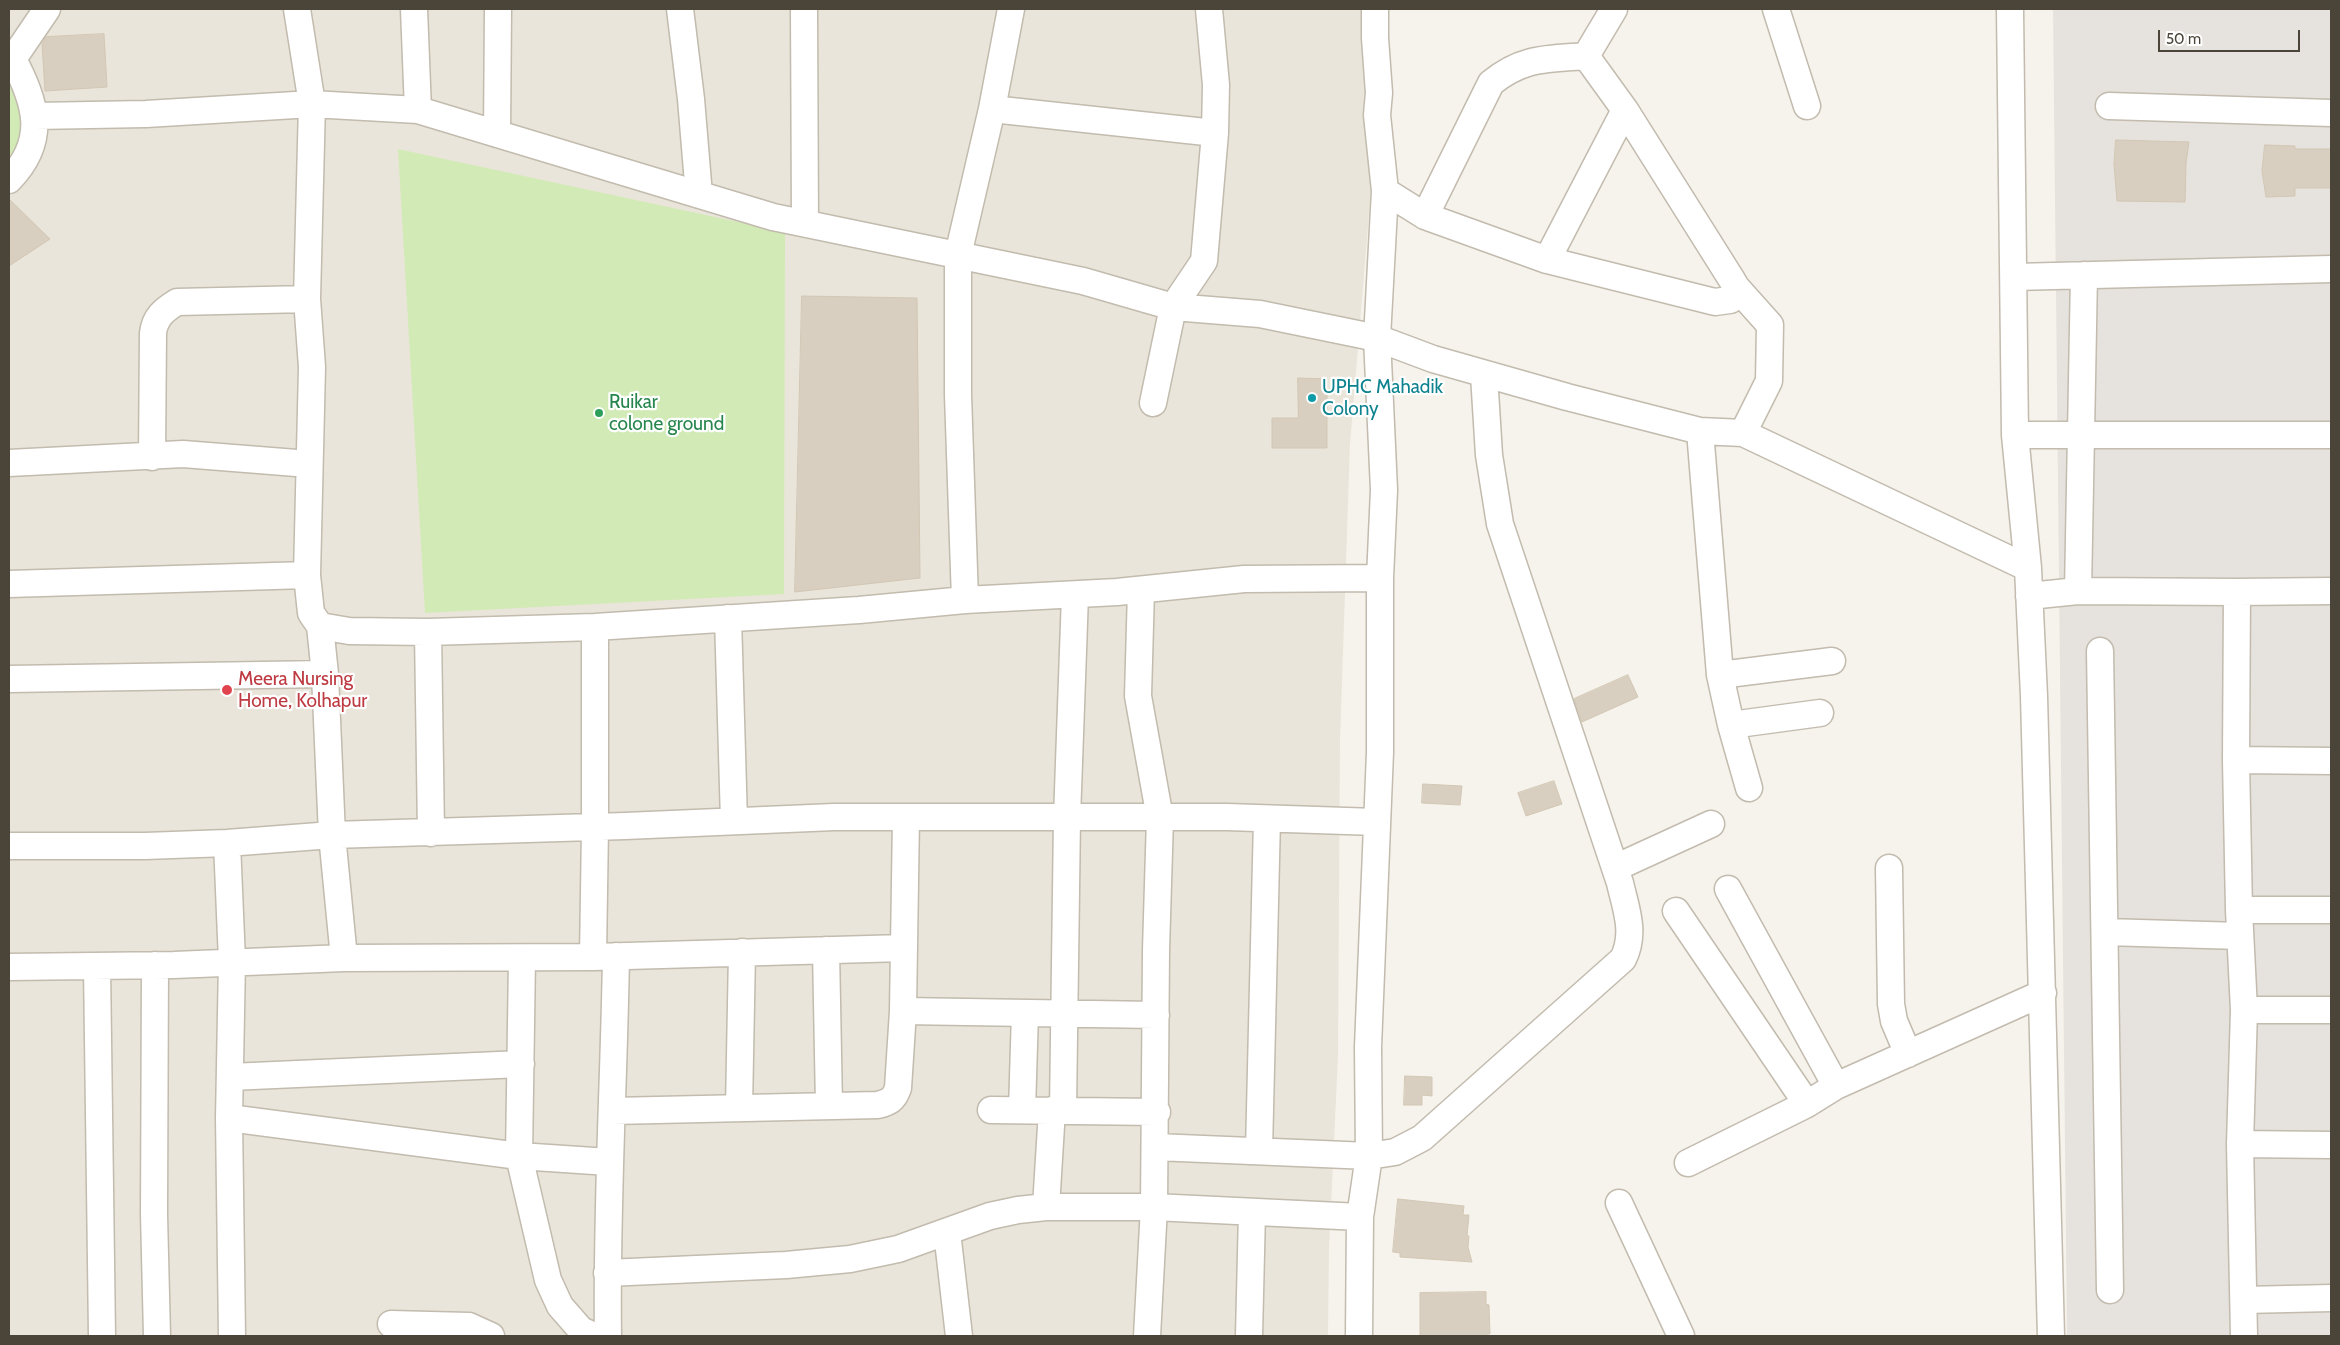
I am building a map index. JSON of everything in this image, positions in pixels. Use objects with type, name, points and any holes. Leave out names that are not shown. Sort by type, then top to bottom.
[{"type":"street","points":[[9,180],[20,169],[32,145],[35,116],[31,96],[11,58],[47,9]]},
{"type":"street","points":[[297,9],[312,104],[307,299],[312,367],[307,576],[311,613],[320,626],[325,674],[332,835],[344,958]]},
{"type":"street","points":[[414,9],[418,110]]},
{"type":"street","points":[[497,134],[498,9]]},
{"type":"street","points":[[680,9],[691,98],[699,195]]},
{"type":"street","points":[[804,9],[805,223]]},
{"type":"street","points":[[965,600],[958,395],[958,255],[992,109],[1011,9]]},
{"type":"street","points":[[1153,403],[1173,307],[1204,261],[1216,133],[1216,85],[1209,9]]},
{"type":"street","points":[[1359,1336],[1360,1217],[1368,1156],[1368,1047],[1381,697],[1380,578],[1384,490],[1377,338],[1385,191],[1377,115],[1379,93],[1375,9]]},
{"type":"street","points":[[1586,56],[1614,9]]},
{"type":"street","points":[[1776,9],[1807,106]]},
{"type":"street","points":[[2010,9],[2015,435],[2028,568],[2035,706],[2051,1336]]},
{"type":"street","points":[[1425,216],[1491,83],[1508,69],[1535,60],[1586,56]]},
{"type":"street","points":[[1586,56],[1625,110],[1736,286],[1770,324],[1769,380],[1744,433]]},
{"type":"street","points":[[35,116],[146,114],[312,104],[418,110],[773,217],[1083,281],[1173,307],[1260,314],[1377,338],[1433,359],[1484,375],[1700,431],[1744,433],[2028,568]]},
{"type":"street","points":[[2109,106],[2331,113]]},
{"type":"street","points":[[992,109],[1216,133]]},
{"type":"street","points":[[1546,260],[1625,110]]},
{"type":"street","points":[[1385,191],[1425,216],[1546,260],[1715,302],[1730,300],[1736,286]]},
{"type":"street","points":[[2014,277],[2331,269]]},
{"type":"street","points":[[2078,592],[2084,275]]},
{"type":"street","points":[[152,456],[153,333],[154,323],[163,311],[177,302],[307,299]]},
{"type":"street","points":[[1156,1147],[1368,1156],[1395,1152],[1422,1138],[1624,958],[1630,946],[1631,929],[1615,868],[1500,524],[1489,454],[1484,375]]},
{"type":"street","points":[[1700,431],[1720,676],[1731,725],[1749,788]]},
{"type":"street","points":[[2015,435],[2331,436]]},
{"type":"street","points":[[9,463],[182,454],[309,464]]},
{"type":"street","points":[[9,584],[307,576]]},
{"type":"street","points":[[320,626],[349,631],[428,632],[595,627],[965,600],[1141,590],[1244,579],[1380,578]]},
{"type":"street","points":[[1141,590],[1138,696],[1160,818],[1156,1015],[1157,1112],[1147,1336]]},
{"type":"street","points":[[2029,596],[2078,592],[2331,592]]},
{"type":"street","points":[[2237,592],[2236,760],[2239,910],[2244,1010],[2240,1144],[2244,1336]]},
{"type":"street","points":[[1046,1207],[1065,1014],[1067,818],[1075,594]]},
{"type":"street","points":[[728,618],[734,821]]},
{"type":"street","points":[[595,627],[595,827],[613,1111],[609,1162],[608,1336]]},
{"type":"street","points":[[428,632],[431,832]]},
{"type":"street","points":[[2100,651],[2106,932],[2110,1290]]},
{"type":"street","points":[[1720,676],[1832,661]]},
{"type":"street","points":[[9,679],[325,674]]},
{"type":"street","points":[[1731,725],[1820,713]]},
{"type":"street","points":[[2236,760],[2331,762]]},
{"type":"street","points":[[9,846],[56,848],[227,843],[332,835],[834,817],[1160,818],[1376,822]]},
{"type":"street","points":[[613,1111],[878,1105],[890,1102],[896,1096],[904,1011],[903,948],[906,817]]},
{"type":"street","points":[[1259,1151],[1267,819]]},
{"type":"street","points":[[1615,868],[1711,824]]},
{"type":"street","points":[[227,843],[232,961],[229,1118],[232,1336]]},
{"type":"street","points":[[1889,868],[1891,1004],[1894,1021],[1908,1054]]},
{"type":"street","points":[[1728,889],[1836,1086]]},
{"type":"street","points":[[2239,910],[2331,910]]},
{"type":"street","points":[[1676,911],[1807,1104]]},
{"type":"street","points":[[2106,932],[2240,936]]},
{"type":"street","points":[[9,967],[155,965],[344,958],[604,957],[903,948]]},
{"type":"street","points":[[826,950],[829,1106]]},
{"type":"street","points":[[739,1108],[742,952]]},
{"type":"street","points":[[522,958],[520,1156],[548,1280],[560,1306],[581,1330],[594,1336]]},
{"type":"street","points":[[155,965],[154,1214],[156,1336]]},
{"type":"street","points":[[97,966],[102,1336]]},
{"type":"street","points":[[1688,1163],[1807,1104],[1836,1086],[2043,993]]},
{"type":"street","points":[[2244,1010],[2331,1010]]},
{"type":"street","points":[[904,1011],[1156,1015]]},
{"type":"street","points":[[1022,1110],[1025,1013]]},
{"type":"street","points":[[230,1077],[521,1064]]},
{"type":"street","points":[[992,1110],[1157,1112]]},
{"type":"street","points":[[229,1118],[520,1156],[609,1162]]},
{"type":"street","points":[[2240,1144],[2331,1144]]},
{"type":"street","points":[[1619,1203],[1681,1336]]},
{"type":"street","points":[[607,1273],[786,1265],[850,1259],[898,1249],[990,1216],[1046,1207],[1154,1208],[1360,1217]]},
{"type":"street","points":[[1249,1336],[1252,1212]]},
{"type":"street","points":[[947,1232],[959,1336]]},
{"type":"street","points":[[2244,1300],[2331,1298]]},
{"type":"street","points":[[391,1324],[469,1326],[491,1336]]},
{"type":"shaded area","points":[[9,9],[1374,9],[1379,93],[1350,444],[1340,741],[1338,1056],[1329,1249],[1328,1336],[9,1336]]},
{"type":"shaded area","points":[[2053,9],[2331,9],[2331,1336],[2067,1336]]},
{"type":"green space","points":[[9,81],[22,111],[20,141],[9,160]]},
{"type":"green space","name":"Ruikar colone ground","points":[[398,149],[785,232],[784,594],[425,613]]},
{"type":"building","points":[[104,34],[107,87],[45,91],[42,44],[46,37]]},
{"type":"building","points":[[2116,140],[2189,142],[2186,163],[2185,202],[2117,201],[2114,164]]},
{"type":"building","points":[[2265,145],[2295,146],[2295,149],[2331,149],[2331,188],[2295,188],[2295,196],[2266,197],[2262,171]]},
{"type":"building","points":[[9,199],[50,239],[9,266]]},
{"type":"building","points":[[802,296],[917,298],[920,578],[795,592]]},
{"type":"building","name":"UPHC Mahadik Colony","points":[[1298,378],[1327,379],[1327,448],[1272,448],[1272,418],[1298,418]]},
{"type":"building","points":[[1628,675],[1638,697],[1582,722],[1574,699]]},
{"type":"building","points":[[1554,781],[1562,804],[1526,816],[1518,793]]},
{"type":"building","points":[[1423,784],[1462,786],[1460,805],[1422,803]]},
{"type":"building","points":[[1405,1076],[1432,1077],[1432,1096],[1422,1095],[1422,1105],[1404,1105]]},
{"type":"building","points":[[1398,1199],[1464,1206],[1463,1215],[1469,1215],[1467,1236],[1469,1236],[1468,1247],[1472,1262],[1400,1257],[1400,1253],[1393,1252]]},
{"type":"building","points":[[1486,1292],[1486,1304],[1489,1305],[1490,1334],[1487,1334],[1487,1336],[1420,1336],[1420,1293]]},
{"type":"place","name":"UPHC Mahadik Colony","points":[[1312,398]]},
{"type":"place","name":"Ruikar colone ground","points":[[599,413]]},
{"type":"place","name":"Meera Nursing Home, Kolhapur","points":[[227,690]]}]
